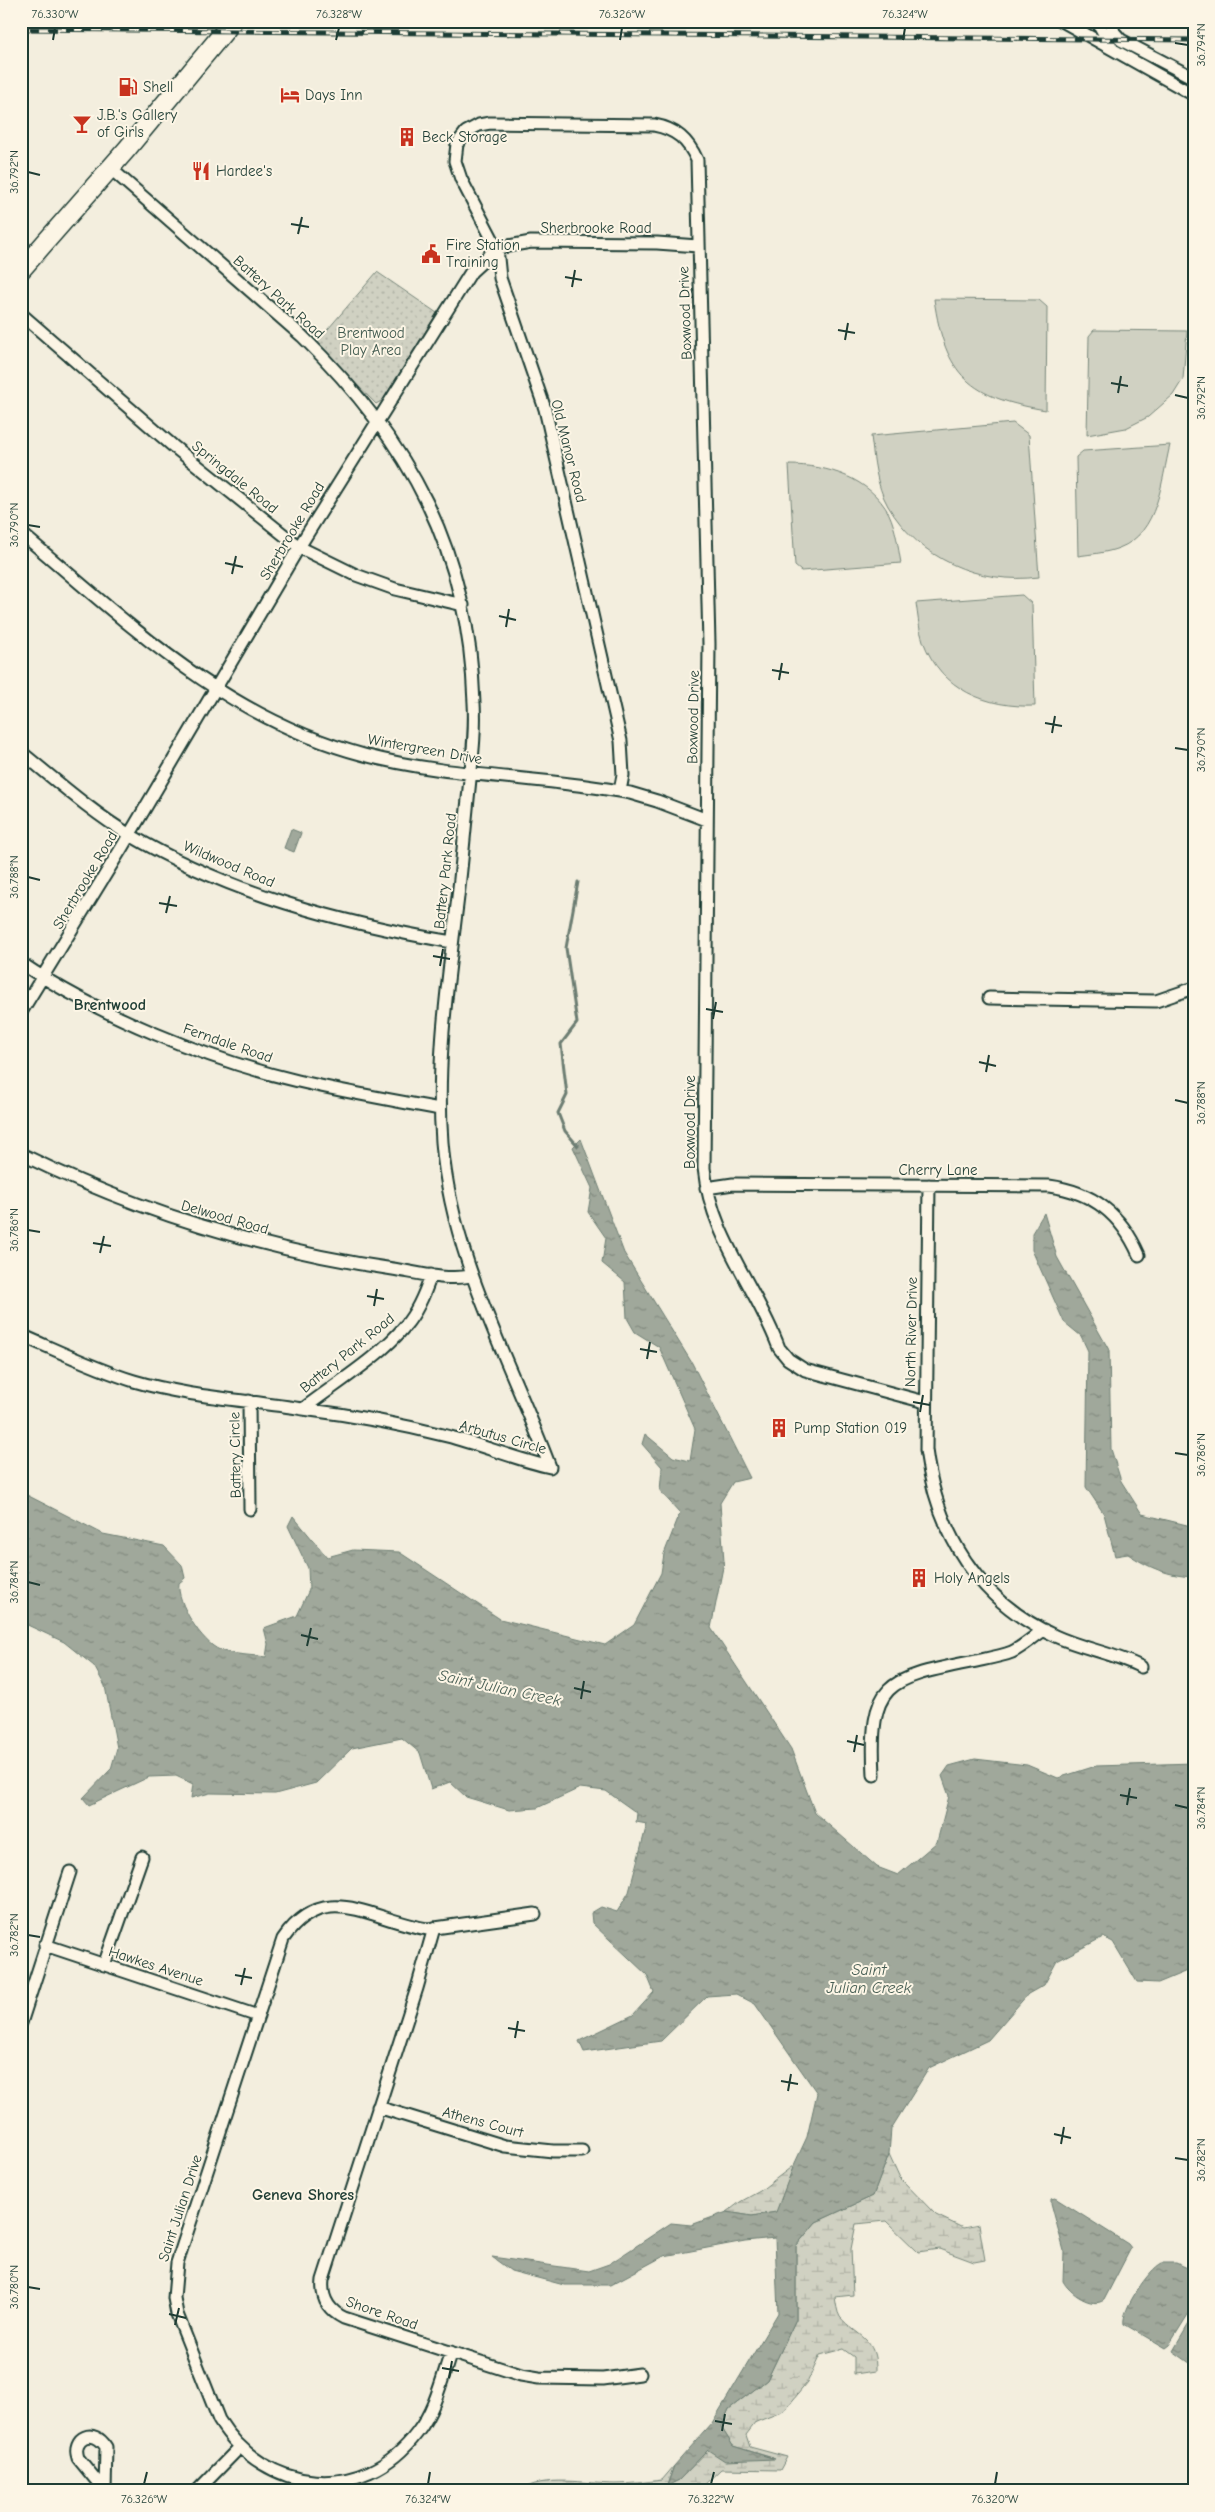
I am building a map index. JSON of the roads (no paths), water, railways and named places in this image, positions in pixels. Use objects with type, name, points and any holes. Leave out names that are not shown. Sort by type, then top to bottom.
[{"type":"main road","points":[[21,270],[110,168],[229,26]]},
{"type":"street","points":[[1062,21],[1194,95]]},
{"type":"street","points":[[1097,21],[1114,50]]},
{"type":"street","points":[[1111,21],[1114,32],[1121,40],[1194,78]]},
{"type":"street","name":"Boxwood Drive","points":[[466,132],[479,125],[490,123],[654,124],[667,127],[685,140],[697,160],[709,644],[704,1159],[706,1188],[712,1212],[722,1235],[779,1348],[788,1358],[805,1370],[925,1402]]},
{"type":"street","name":"Old Manor Road","points":[[466,132],[457,144],[455,162],[461,179],[497,248],[500,278],[551,430],[621,741],[623,759],[620,791]]},
{"type":"street","name":"Battery Park Road","points":[[110,168],[302,336],[329,363],[378,419],[407,464],[446,544],[463,605],[471,658],[474,704],[471,774],[444,1004],[440,1109],[442,1146],[453,1217],[472,1276]]},
{"type":"street","name":"Sherbrooke Road","points":[[21,1012],[299,547],[471,272],[497,248],[531,242],[657,243],[698,246]]},
{"type":"street","name":"Springdale Road","points":[[21,314],[173,446],[299,547],[356,575],[395,589],[463,605]]},
{"type":"street","name":"Wintergreen Drive","points":[[21,532],[157,648],[215,689],[261,714],[330,744],[364,755],[416,766],[620,791],[657,801],[707,820]]},
{"type":"street","name":"Wildwood Road","points":[[21,752],[129,834],[216,878],[274,899],[357,923],[452,942]]},
{"type":"street","name":"Ferndale Road","points":[[21,963],[115,1014],[182,1044],[250,1068],[298,1081],[440,1109]]},
{"type":"street","points":[[989,998],[1156,1001],[1194,988]]},
{"type":"street","name":"Delwood Road","points":[[21,1154],[111,1195],[226,1234],[362,1264],[432,1275]]},
{"type":"street","name":"Cherry Lane","points":[[706,1188],[733,1184],[1049,1186],[1079,1192],[1092,1198],[1118,1218],[1139,1255]]},
{"type":"street","name":"North River Drive","points":[[928,1185],[925,1402],[929,1472],[941,1517],[949,1534],[978,1578],[1007,1605],[1044,1630],[1075,1644],[1118,1656],[1141,1667]]},
{"type":"street","points":[[432,1275],[453,1278],[472,1276]]},
{"type":"street","name":"Battery Park Road","points":[[21,1335],[132,1380],[173,1390],[302,1409],[362,1364],[404,1328],[415,1313],[432,1275]]},
{"type":"street","name":"Arbutus Circle","points":[[302,1409],[339,1414],[447,1436],[550,1467],[472,1276]]},
{"type":"street","name":"Battery Circle","points":[[249,1400],[250,1508]]},
{"type":"street","points":[[874,1774],[873,1726],[884,1696],[892,1686],[914,1674],[1011,1652],[1044,1630]]},
{"type":"street","points":[[104,1965],[142,1857]]},
{"type":"street","points":[[21,2024],[70,1872]]},
{"type":"street","name":"Saint Julian Drive","points":[[451,2352],[429,2414],[418,2432],[395,2456],[363,2475],[338,2481],[301,2480],[276,2472],[256,2462],[239,2448],[219,2420],[177,2314],[174,2279],[177,2263],[283,1939],[291,1927],[307,1914],[330,1906],[341,1906],[412,1926],[434,1928],[535,1914]]},
{"type":"street","name":"Shore Road","points":[[434,1928],[417,1988],[323,2280],[323,2297],[332,2310],[344,2318],[540,2378],[602,2380],[640,2374]]},
{"type":"street","name":"Hawkes Avenue","points":[[45,1945],[258,2016]]},
{"type":"street","name":"Athens Court","points":[[378,2107],[505,2146],[522,2149],[582,2151]]},
{"type":"street","points":[[197,2491],[239,2448]]},
{"type":"water","points":[[291,829],[301,833],[294,852],[284,848]]},
{"type":"water","name":"Saint Julian Creek","points":[[581,1139],[624,1253],[692,1363],[750,1478],[733,1482],[720,1503],[724,1562],[711,1628],[791,1749],[815,1813],[877,1867],[898,1875],[937,1842],[949,1796],[942,1776],[949,1766],[975,1759],[1027,1765],[1058,1778],[1096,1766],[1194,1763],[1194,1968],[1158,1983],[1137,1982],[1113,1942],[1103,1937],[1057,1961],[1044,1985],[1028,1994],[988,2040],[929,2068],[891,2129],[889,2154],[873,2196],[816,2222],[796,2246],[796,2319],[767,2380],[729,2409],[721,2427],[733,2446],[775,2459],[725,2461],[708,2450],[679,2480],[667,2486],[674,2466],[712,2423],[778,2313],[775,2238],[745,2241],[664,2256],[610,2285],[564,2285],[511,2271],[492,2257],[589,2271],[609,2264],[671,2223],[691,2225],[727,2212],[752,2216],[776,2212],[807,2137],[817,2093],[755,2004],[736,1994],[707,1996],[661,2041],[584,2052],[579,2041],[633,2015],[654,1992],[647,1975],[592,1923],[591,1913],[601,1907],[617,1912],[629,1892],[647,1824],[636,1822],[637,1813],[606,1791],[580,1788],[537,1808],[509,1810],[466,1797],[450,1782],[431,1789],[420,1753],[402,1738],[352,1748],[316,1783],[275,1794],[210,1793],[191,1798],[193,1784],[176,1776],[149,1777],[89,1805],[83,1798],[111,1769],[117,1748],[105,1686],[94,1666],[64,1642],[21,1622],[21,1492],[103,1534],[164,1546],[182,1565],[185,1578],[179,1583],[179,1591],[186,1611],[198,1631],[213,1646],[231,1653],[266,1657],[268,1644],[264,1628],[297,1616],[309,1590],[308,1568],[288,1526],[293,1516],[327,1557],[353,1550],[399,1552],[500,1619],[605,1645],[634,1625],[661,1573],[664,1554],[680,1513],[660,1491],[662,1467],[642,1444],[645,1434],[673,1457],[690,1461],[695,1429],[659,1347],[635,1332],[627,1318],[625,1282],[602,1263],[606,1238],[588,1212],[592,1188],[573,1147]]},
{"type":"water","points":[[1044,1213],[1057,1257],[1109,1350],[1111,1449],[1121,1481],[1142,1514],[1191,1526],[1194,1524],[1194,1577],[1176,1575],[1160,1570],[1128,1554],[1115,1556],[1104,1514],[1086,1487],[1088,1351],[1081,1336],[1064,1322],[1032,1250],[1032,1233]]},
{"type":"water","points":[[1055,2198],[1128,2244],[1131,2248],[1104,2300],[1093,2303],[1087,2301],[1075,2295],[1063,2281],[1064,2251],[1051,2203],[1051,2199]]},
{"type":"water","points":[[1162,2263],[1176,2263],[1190,2269],[1194,2274],[1194,2305],[1169,2345],[1165,2348],[1124,2324],[1127,2309],[1137,2290],[1150,2273]]},
{"type":"water","points":[[1194,2315],[1194,2366],[1173,2351]]},
{"type":"waterway","points":[[578,882],[566,948],[577,1023],[561,1044],[567,1095],[558,1113],[565,1131],[578,1146]]},
{"type":"railway","points":[[21,29],[1194,40]]},
{"type":"place","name":"Shell","points":[[128,87]]},
{"type":"place","name":"Days Inn","points":[[290,95]]},
{"type":"place","name":"J.B.'s Gallery of Girls","points":[[82,124]]},
{"type":"place","name":"Beck Storage","points":[[407,137]]},
{"type":"place","name":"Hardee's","points":[[201,171]]},
{"type":"place","name":"Fire Station Training","points":[[431,254]]},
{"type":"place","name":"Pump Station 019","points":[[779,1428]]},
{"type":"place","name":"Holy Angels","points":[[919,1578]]},
{"type":"district","name":"Brentwood","points":[[110,1004]]},
{"type":"district","name":"Geneva Shores","points":[[303,2194]]},
{"type":"park label","name":"Brentwood Play Area","points":[[371,342]]}]
